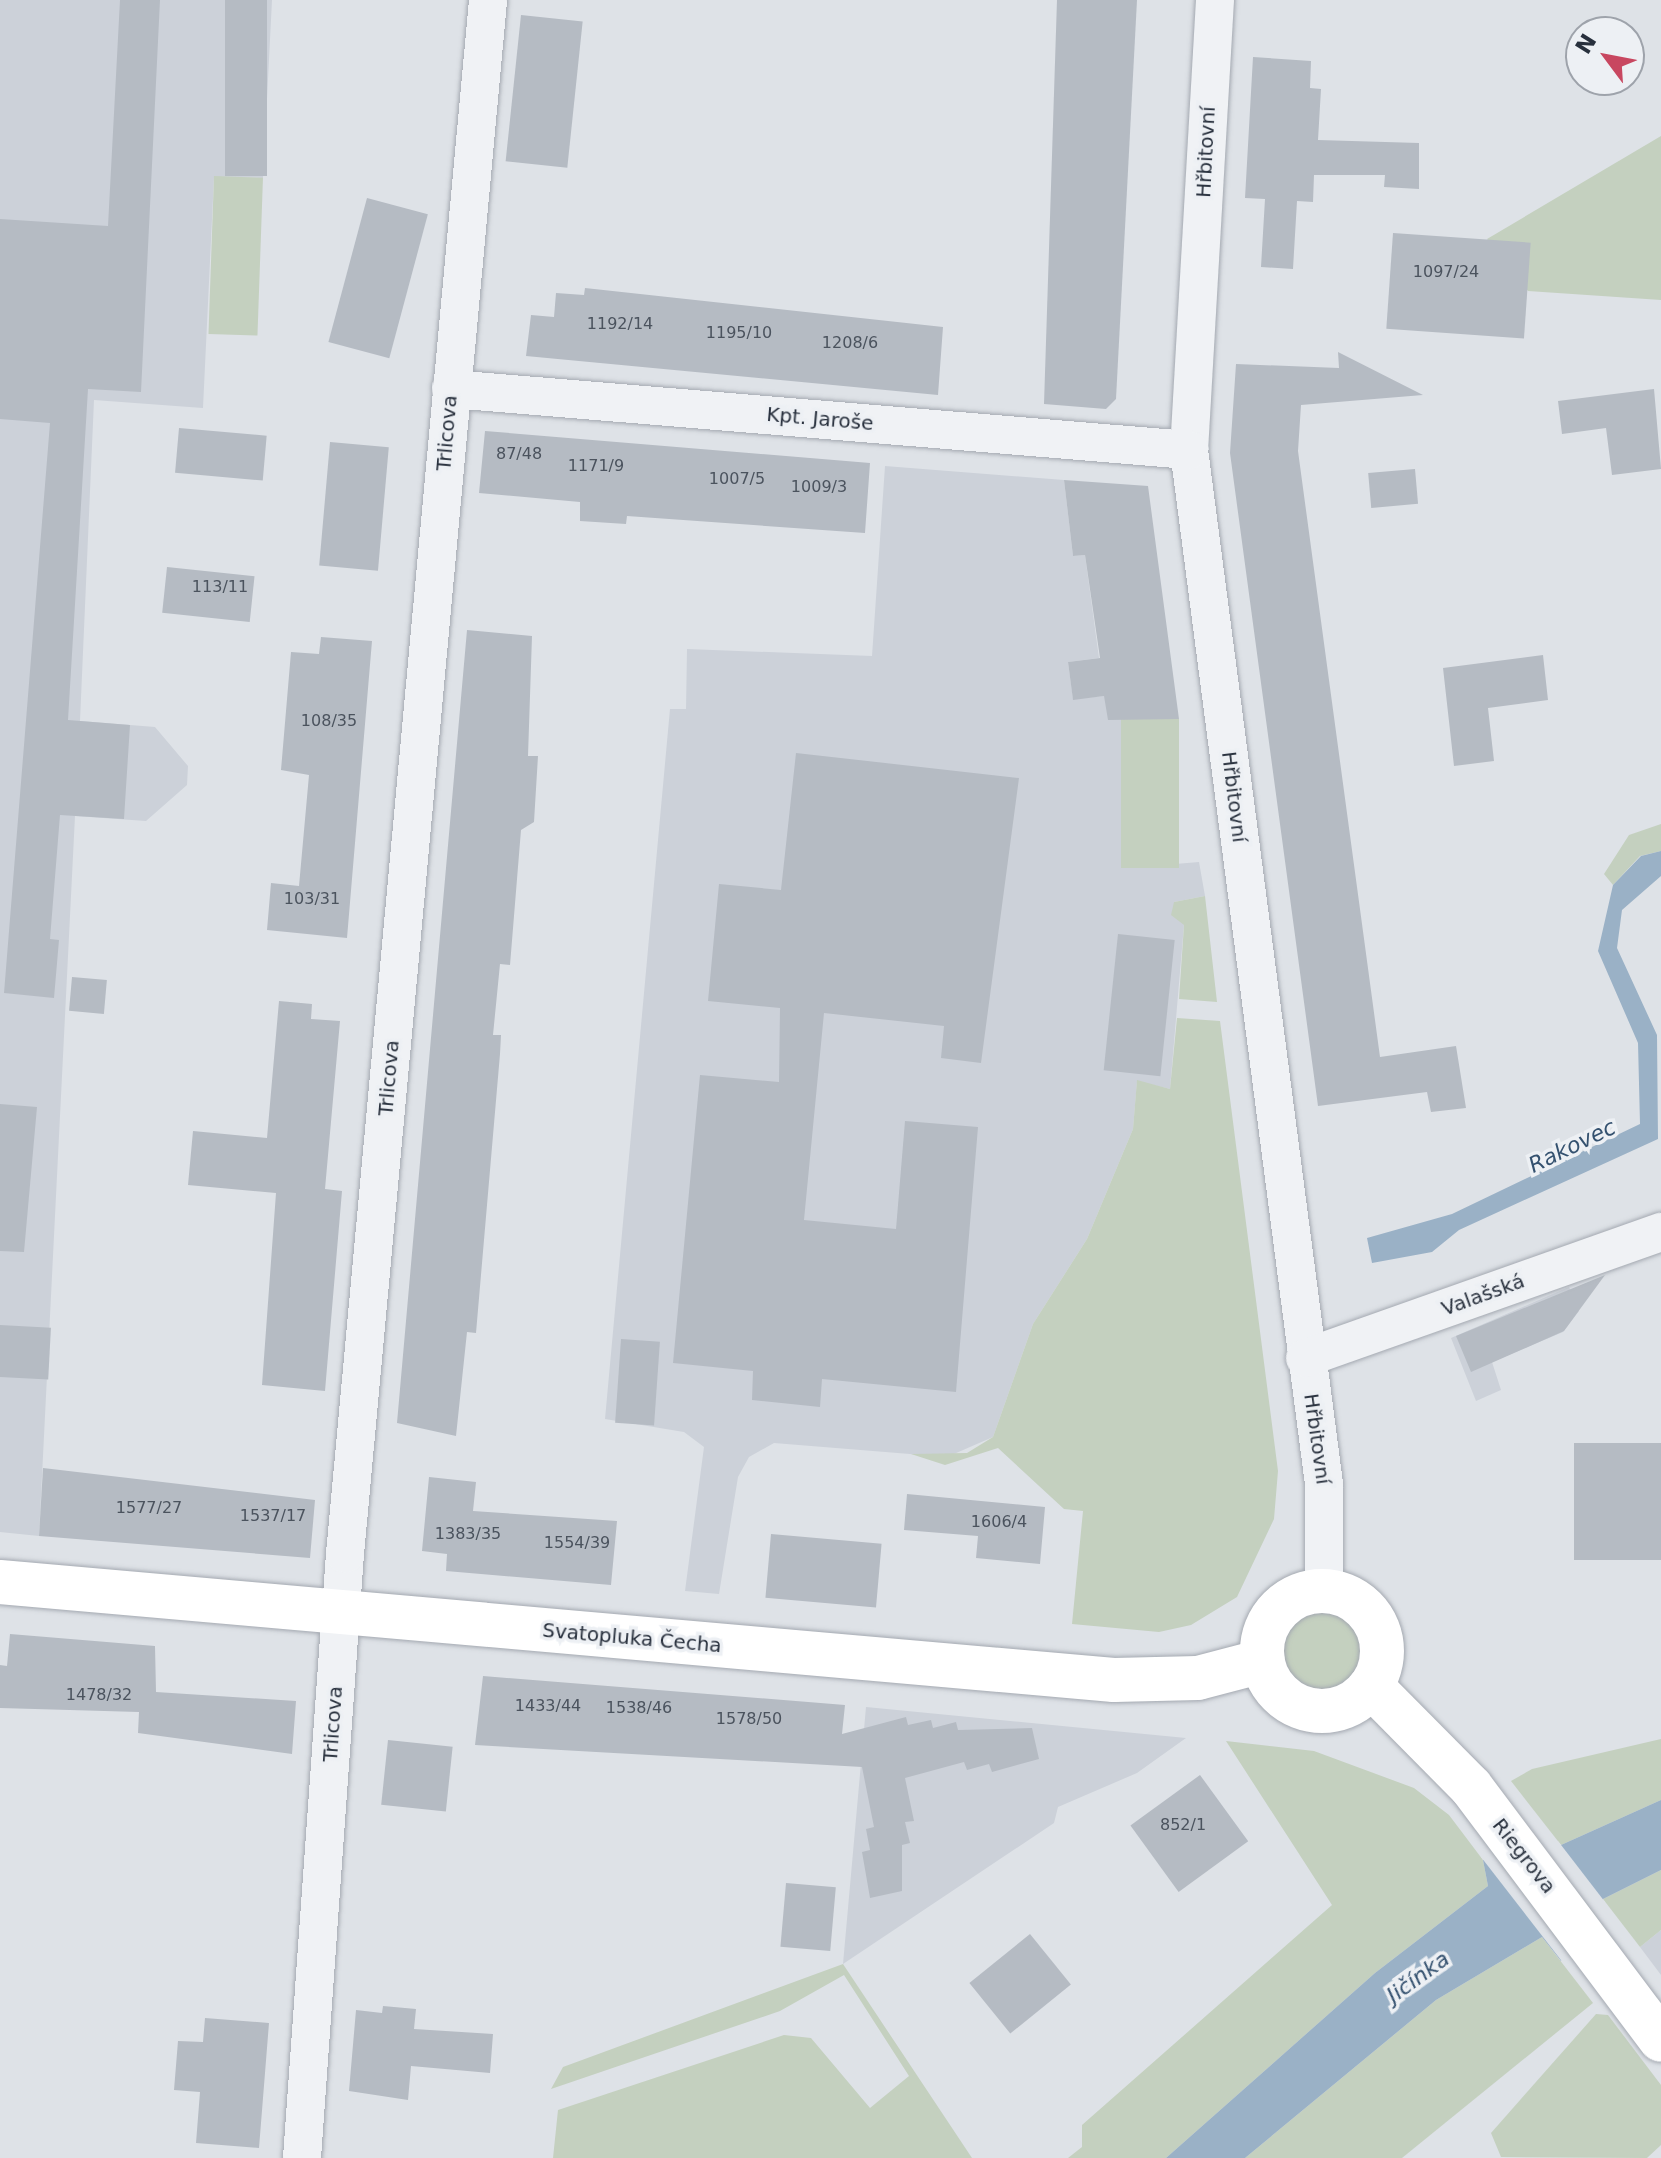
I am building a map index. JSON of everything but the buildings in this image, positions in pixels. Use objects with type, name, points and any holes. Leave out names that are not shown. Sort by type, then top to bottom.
[{"type":"street","name":"Trlicova","points":[[302,2158],[340,1613],[488,0]]},
{"type":"street","name":"Hřbitovní","points":[[1215,0],[1189,450],[1305,1358],[1324,1484],[1324,1591]]},
{"type":"street","name":"Kpt. Jaroše","points":[[451,389],[1189,450]]},
{"type":"street","name":"Valašská","points":[[1305,1358],[1661,1232]]},
{"type":"street","name":"Svatopluka Čecha","points":[[0,1582],[1114,1680],[1198,1678],[1263,1661]]},
{"type":"street","points":[[1324,1591],[1357,1602],[1373,1620],[1383,1654],[1371,1686],[1343,1708],[1308,1710],[1278,1693],[1263,1661],[1267,1626],[1281,1607],[1324,1591]]},
{"type":"street","name":"Riegrova","points":[[1371,1686],[1480,1798],[1611,1969],[1661,2040]]},
{"type":"shaded area","points":[[0,0],[272,0],[263,178],[214,177],[203,408],[94,400],[80,721],[155,727],[188,766],[187,785],[146,821],[75,816],[39,1536],[0,1532]]},
{"type":"shaded area","points":[[885,466],[1064,480],[1073,556],[1085,555],[1099,658],[1068,662],[1073,699],[1104,696],[1121,719],[1139,867],[1199,862],[1205,896],[1174,902],[1184,925],[1170,1089],[1137,1081],[1133,1129],[1087,1239],[1033,1324],[993,1437],[947,1457],[774,1443],[749,1457],[738,1477],[719,1594],[685,1591],[704,1447],[684,1432],[605,1419],[670,709],[686,709],[687,649],[872,656]]},
{"type":"shaded area","points":[[1569,1287],[1579,1311],[1563,1332],[1492,1362],[1501,1390],[1476,1401],[1451,1338]]},
{"type":"shaded area","points":[[866,1707],[1186,1738],[1137,1773],[1058,1807],[1054,1823],[843,1964]]},
{"type":"shaded area","points":[[1661,1930],[1661,1975],[1640,1947]]},
{"type":"green space","points":[[1661,136],[1661,300],[1528,291],[1487,239]]},
{"type":"green space","points":[[214,176],[263,178],[257,336],[208,334]]},
{"type":"green space","points":[[1121,719],[1179,719],[1179,868],[1121,868]]},
{"type":"green space","points":[[1661,824],[1661,851],[1640,856],[1613,885],[1604,874],[1629,835]]},
{"type":"green space","points":[[1205,896],[1217,1002],[1179,999],[1184,925],[1171,915],[1174,902]]},
{"type":"green space","points":[[1177,1018],[1220,1021],[1278,1471],[1274,1519],[1237,1597],[1191,1625],[1159,1632],[1072,1624],[1083,1511],[1064,1509],[998,1448],[945,1465],[911,1454],[967,1453],[993,1437],[1033,1324],[1087,1239],[1133,1129],[1137,1080],[1170,1089]]},
{"type":"green space","points":[[1322,1613],[1337,1616],[1349,1624],[1357,1636],[1360,1651],[1357,1666],[1349,1678],[1337,1686],[1322,1689],[1307,1686],[1295,1678],[1287,1666],[1284,1651],[1287,1636],[1295,1624],[1307,1616]]},
{"type":"green space","points":[[1661,1739],[1661,1800],[1561,1845],[1511,1781],[1532,1769]]},
{"type":"green space","points":[[1226,1741],[1314,1751],[1414,1788],[1449,1815],[1483,1860],[1488,1886],[1375,1973],[1166,2158],[1068,2158],[1082,2147],[1082,2125],[1332,1905]]},
{"type":"green space","points":[[1661,1870],[1661,1930],[1640,1947],[1603,1899]]},
{"type":"green space","points":[[1542,1937],[1593,2003],[1402,2158],[1245,2158],[1436,2000]]},
{"type":"green space","points":[[843,1964],[972,2158],[553,2158],[558,2110],[784,2035],[811,2038],[870,2108],[909,2076],[844,1975],[780,2011],[551,2089],[563,2067]]},
{"type":"green space","points":[[1596,2014],[1608,2015],[1661,2085],[1661,2145],[1647,2158],[1501,2157],[1491,2133]]},
{"type":"water","points":[[1661,851],[1661,876],[1622,910],[1617,948],[1657,1035],[1658,1139],[1459,1230],[1432,1252],[1372,1263],[1367,1238],[1452,1214],[1640,1124],[1638,1043],[1598,951],[1613,885],[1641,856]]},
{"type":"water","name":"Jičínka","points":[[1661,1800],[1661,1870],[1603,1899],[1561,1961],[1542,1937],[1436,2000],[1245,2158],[1166,2158],[1375,1973],[1488,1886],[1483,1860],[1561,1845]]},
{"type":"pier","points":[[1558,1841],[1605,1902],[1564,1964],[1481,1857]]},
{"type":"water label","name":"Rakovec","points":[[1572,1146]]}]
